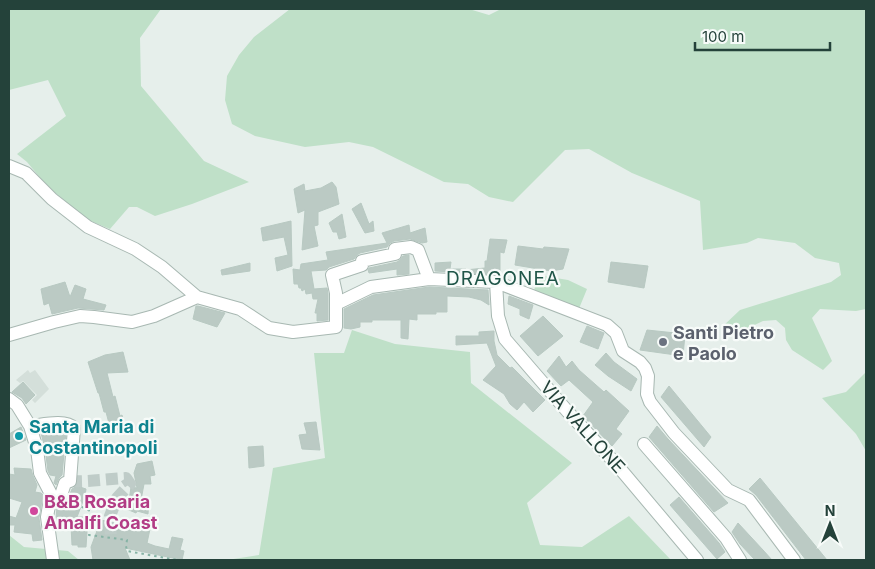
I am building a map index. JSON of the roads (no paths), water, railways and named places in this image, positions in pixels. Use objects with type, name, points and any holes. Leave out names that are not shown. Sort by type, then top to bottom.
[{"type":"street","points":[[9,166],[26,173],[52,199],[88,227],[135,249],[162,266],[197,297],[240,309],[269,328],[293,332],[336,327],[336,293],[332,275],[362,265],[362,261],[395,254],[395,249],[411,247],[418,250],[428,279]]},
{"type":"street","points":[[336,304],[371,287],[428,279],[496,282],[607,325],[616,333],[622,351],[640,362],[645,368],[648,376],[647,394],[650,402],[674,433],[728,490],[749,500],[794,560]]},
{"type":"street","name":"VIA VALLONE","points":[[496,282],[498,316],[506,340],[617,465],[697,560]]},
{"type":"street","points":[[9,335],[80,316],[132,322],[154,316],[197,297]]},
{"type":"street","points":[[9,399],[17,405],[30,426],[37,448],[40,473],[51,494],[47,518],[53,560]]},
{"type":"street","points":[[30,426],[64,423],[74,428],[70,482],[65,483],[60,498]]},
{"type":"street","name":"VIA VALLONE","points":[[644,444],[726,538],[740,560]]},
{"type":"tunnel","points":[[70,481],[126,478],[130,484],[117,498],[110,516],[111,538]]},
{"type":"place","name":"Santi Pietro e Paolo","points":[[663,342]]},
{"type":"place","name":"Santa Maria di Costantinopoli","points":[[19,436]]},
{"type":"place","name":"B&B Rosaria Amalfi Coast","points":[[34,511]]},
{"type":"district","name":"DRAGONEA","points":[[503,278]]}]
